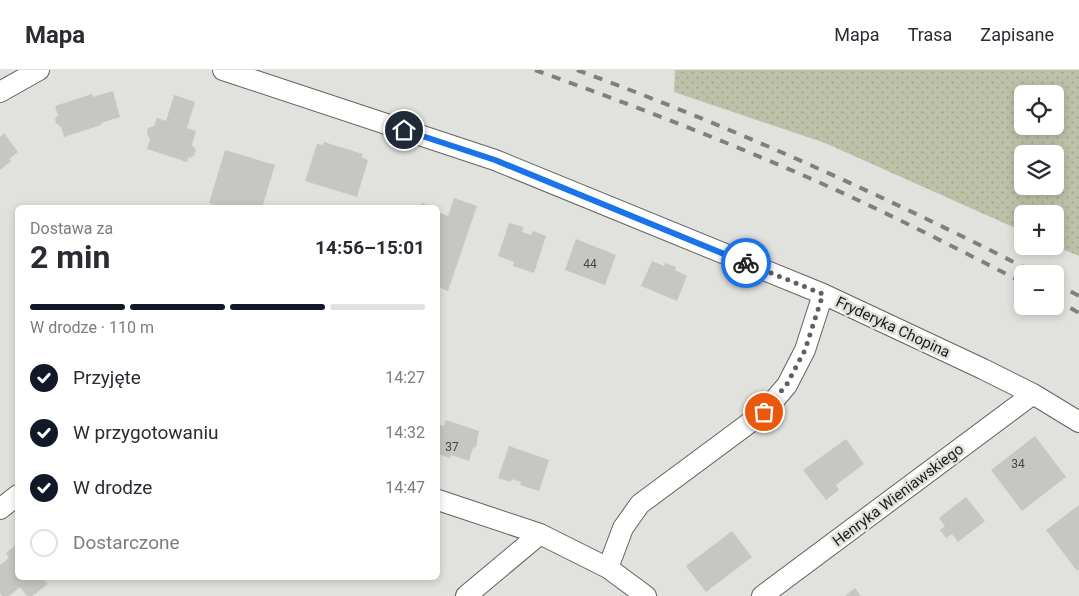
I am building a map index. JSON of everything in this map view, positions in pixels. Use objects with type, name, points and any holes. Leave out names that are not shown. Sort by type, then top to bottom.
[{"type":"street","points":[[0,92],[40,70]]},
{"type":"street","name":"Fryderyka Chopina","points":[[223,70],[495,160],[823,294],[983,368],[1033,394],[1079,422]]},
{"type":"street","points":[[608,568],[623,528],[640,504],[764,412],[787,384],[805,350],[823,294]]},
{"type":"street","name":"Henryka Wieniawskiego","points":[[762,596],[1033,394]]},
{"type":"street","points":[[0,509],[15,497]]},
{"type":"street","points":[[440,501],[540,534],[608,568],[646,596]]},
{"type":"street","points":[[466,596],[540,534]]},
{"type":"green space","points":[[675,70],[1079,70],[1079,256],[1064,250],[1064,205],[1014,205],[1014,227],[825,143],[674,92]]},
{"type":"building","points":[[113,91],[120,117],[64,137],[61,127],[56,123],[55,119],[58,115],[55,106],[92,94],[93,97]]},
{"type":"building","points":[[174,95],[195,102],[187,128],[196,131],[192,145],[196,150],[194,156],[188,158],[187,162],[147,149],[150,139],[147,134],[148,128],[154,126],[157,118],[166,121]]},
{"type":"building","points":[[4,133],[18,152],[0,170],[0,137]]},
{"type":"building","points":[[324,142],[363,154],[361,157],[368,160],[357,197],[305,181],[317,144],[323,145]]},
{"type":"building","points":[[225,150],[275,165],[263,205],[215,205],[209,203]]},
{"type":"building","points":[[454,198],[477,206],[448,291],[440,288],[440,213],[448,216]]},
{"type":"building","points":[[509,223],[523,227],[522,232],[531,235],[533,231],[546,236],[534,273],[513,266],[514,262],[498,256]]},
{"type":"building","points":[[576,239],[616,255],[605,285],[565,270]]},
{"type":"building","points":[[652,261],[664,266],[665,263],[676,267],[675,270],[687,276],[677,301],[641,286]]},
{"type":"building","points":[[446,420],[479,431],[476,447],[473,448],[469,461],[451,455],[450,458],[440,455],[440,425],[444,426]]},
{"type":"building","points":[[1035,436],[1066,477],[1022,511],[991,470]]},
{"type":"building","points":[[846,439],[864,464],[836,485],[839,490],[826,500],[803,470]]},
{"type":"building","points":[[509,446],[549,460],[539,491],[520,485],[521,482],[512,479],[511,482],[498,478]]},
{"type":"building","points":[[966,497],[985,521],[958,542],[952,534],[946,538],[940,530],[945,526],[939,518]]},
{"type":"building","points":[[1079,505],[1079,569],[1077,571],[1046,530]]},
{"type":"building","points":[[732,531],[752,557],[706,592],[686,566]]},
{"type":"building","points":[[15,546],[15,580],[44,580],[48,584],[32,596],[27,596],[20,587],[9,596],[2,596],[0,593],[0,565],[9,558],[6,553]]},
{"type":"building","points":[[855,588],[861,596],[845,596]]},
{"type":"railway","points":[[535,70],[672,121],[807,177],[889,215],[1014,278]]},
{"type":"railway","points":[[577,70],[636,92],[810,165],[1019,265]]},
{"type":"railway","points":[[1064,288],[1079,296]]},
{"type":"railway","points":[[1064,304],[1079,313]]},
{"type":"way so far","points":[[746,263],[823,294],[805,350],[787,384],[764,412]]},
{"type":"route","points":[[404,130],[495,160],[746,263]]}]
